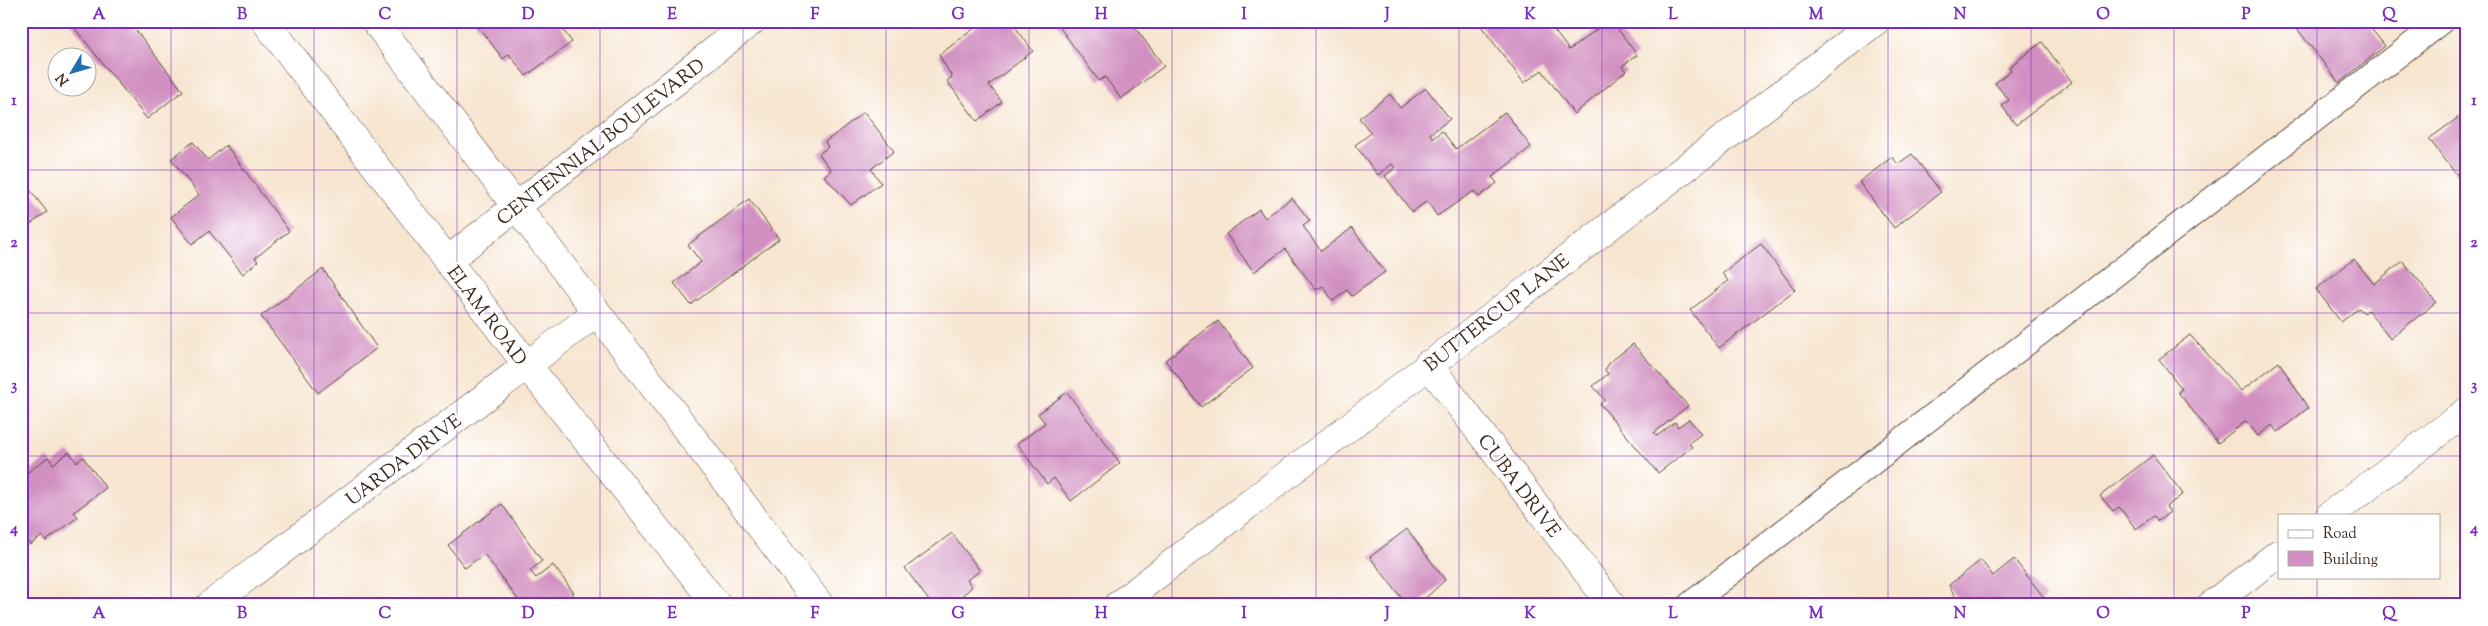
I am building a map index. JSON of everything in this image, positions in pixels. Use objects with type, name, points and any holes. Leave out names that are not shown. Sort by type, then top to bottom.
[{"type":"street","name":"ELAM ROAD","points":[[265,21],[527,365],[716,605]]},
{"type":"street","points":[[375,21],[820,605]]},
{"type":"street","name":"CENTENNIAL BOULEVARD","points":[[447,261],[752,21]]},
{"type":"street","name":"BUTTERCUP LANE","points":[[1118,605],[1428,364],[1876,21]]},
{"type":"street","name":"UARDA DRIVE","points":[[210,605],[596,313]]},
{"type":"street","name":"CUBA DRIVE","points":[[1428,364],[1612,605]]},
{"type":"street","points":[[2331,514],[2467,411]]},
{"type":"street","points":[[2211,605],[2278,554]]},
{"type":"lane","points":[[1689,605],[2442,21]]},
{"type":"building","points":[[69,21],[134,21],[131,24],[183,91],[147,119],[98,57],[98,48],[90,48]]},
{"type":"building","points":[[474,21],[556,21],[572,42],[526,76],[509,54],[503,59]]},
{"type":"building","points":[[984,21],[1011,21],[1033,51],[989,85],[1002,102],[977,121],[947,81],[952,77],[939,55]]},
{"type":"building","points":[[1055,21],[1130,21],[1164,66],[1121,99],[1105,77],[1099,81]]},
{"type":"building","points":[[1488,21],[1547,21],[1569,50],[1608,21],[1612,21],[1637,55],[1622,66],[1626,71],[1574,114],[1542,70],[1524,83],[1481,26]]},
{"type":"building","points":[[2291,21],[2365,21],[2385,46],[2339,83]]},
{"type":"building","points":[[2042,42],[2072,82],[2016,125],[2002,106],[2009,100],[1995,83],[2011,70],[2009,67]]},
{"type":"building","points":[[1426,88],[1450,119],[1430,134],[1433,138],[1442,131],[1456,149],[1505,112],[1531,147],[1492,177],[1497,183],[1479,197],[1474,191],[1437,216],[1427,201],[1412,212],[1385,176],[1395,168],[1392,164],[1378,175],[1355,145],[1371,133],[1359,118],[1390,94],[1400,108]]},
{"type":"building","points":[[2467,111],[2467,188],[2429,139]]},
{"type":"building","points":[[864,112],[894,151],[871,169],[881,183],[851,205],[824,176],[831,170],[819,154],[828,147],[825,142]]},
{"type":"building","points":[[193,142],[208,160],[226,145],[289,231],[255,258],[258,261],[243,274],[209,231],[192,244],[171,217],[199,195],[171,159]]},
{"type":"building","points":[[1912,154],[1941,192],[1894,228],[1859,182],[1892,157],[1898,164]]},
{"type":"building","points":[[21,178],[47,212],[21,231]]},
{"type":"building","points":[[1292,198],[1310,221],[1303,226],[1321,251],[1352,228],[1385,272],[1352,296],[1347,290],[1333,301],[1323,286],[1316,290],[1285,249],[1254,272],[1226,234],[1259,209],[1265,218]]},
{"type":"building","points":[[749,199],[779,239],[691,305],[674,283],[701,262],[688,245]]},
{"type":"building","points":[[1761,244],[1795,290],[1719,348],[1690,310],[1728,281],[1722,273]]},
{"type":"building","points":[[2354,259],[2374,284],[2403,261],[2436,302],[2390,339],[2368,310],[2364,313],[2359,308],[2341,322],[2316,289]]},
{"type":"building","points":[[323,269],[377,348],[318,393],[261,316]]},
{"type":"building","points":[[1218,321],[1253,368],[1201,407],[1165,360]]},
{"type":"building","points":[[2190,335],[2241,391],[2279,362],[2308,408],[2278,432],[2272,425],[2258,436],[2246,421],[2218,443],[2178,392],[2182,389],[2159,359]]},
{"type":"building","points":[[1633,344],[1688,406],[1654,433],[1657,436],[1675,422],[1678,427],[1689,419],[1701,434],[1689,443],[1692,447],[1658,473],[1600,404],[1605,400],[1593,386],[1608,374],[1605,370],[1610,362]]},
{"type":"building","points":[[1067,392],[1120,463],[1071,501],[1054,478],[1047,484],[1017,444],[1045,423],[1038,414]]},
{"type":"building","points":[[69,452],[77,462],[83,457],[106,488],[74,512],[78,517],[46,541],[42,536],[30,545],[26,540],[21,544],[21,465],[28,472],[48,457],[53,464]]},
{"type":"building","points":[[2153,455],[2183,494],[2166,507],[2170,512],[2158,521],[2154,516],[2136,529],[2119,507],[2113,511],[2100,496]]},
{"type":"building","points":[[502,504],[542,561],[530,571],[536,578],[553,565],[574,593],[558,605],[522,605],[484,554],[465,568],[448,545]]},
{"type":"building","points":[[1407,529],[1445,580],[1418,605],[1407,605],[1370,557]]},
{"type":"building","points":[[952,533],[980,571],[967,580],[972,587],[951,605],[932,605],[905,568]]},
{"type":"building","points":[[2014,559],[2045,599],[2036,605],[1959,605],[1949,585],[1981,560],[1993,576]]}]
